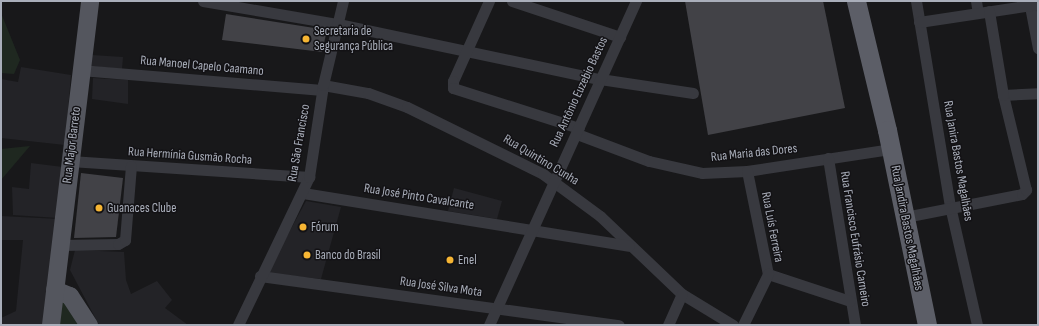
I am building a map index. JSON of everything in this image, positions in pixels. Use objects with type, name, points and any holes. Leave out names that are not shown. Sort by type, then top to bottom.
[{"type":"highway","name":"Rua Jandira Bastos Magalhães","points":[[856,1],[887,130],[927,325]]},
{"type":"highway","name":"Rua Jandira Bastos Magalhães","points":[[869,1],[887,130]]},
{"type":"main road","name":"Rua Major Barreto","points":[[51,325],[80,70],[90,1]]},
{"type":"main road","points":[[55,290],[70,296],[89,325]]},
{"type":"street","points":[[203,1],[338,24],[600,79],[693,93]]},
{"type":"street","name":"Rua São Francisco","points":[[238,325],[260,276],[303,193],[309,177],[323,87],[343,1]]},
{"type":"street","points":[[466,50],[489,1]]},
{"type":"street","points":[[512,1],[620,37]]},
{"type":"street","name":"Rua Antônio Euzebio Bastos","points":[[489,325],[552,179],[578,131],[636,1]]},
{"type":"street","name":"Rua Janira Bastos Magalhães","points":[[916,1],[950,206],[977,325]]},
{"type":"street","points":[[905,217],[950,206],[1022,194],[1026,190],[984,12],[976,1]]},
{"type":"street","points":[[919,22],[1032,3],[1038,48]]},
{"type":"street","name":"Rua Maria das Dores","points":[[466,50],[453,88],[578,131],[682,170],[747,171],[891,149]]},
{"type":"street","name":"Rua Manoel Capelo Caamano","points":[[80,70],[323,87]]},
{"type":"street","name":"Rua Quintino Cunha","points":[[323,87],[368,93],[407,107],[552,179],[610,224],[629,246],[682,294],[733,325]]},
{"type":"street","points":[[1003,95],[1038,93]]},
{"type":"street","name":"Rua Francisco Eufrásio Carneiro","points":[[828,158],[855,325]]},
{"type":"street","name":"Rua Hermínia Gusmão Rocha","points":[[70,161],[309,177]]},
{"type":"street","points":[[61,245],[118,244],[125,240],[131,166]]},
{"type":"street","name":"Rua Luís Ferreira","points":[[747,171],[768,274],[850,301]]},
{"type":"street","name":"Rua José Pinto Cavalcante","points":[[303,193],[531,229],[593,243],[629,246]]},
{"type":"street","points":[[743,325],[768,274]]},
{"type":"street","name":"Rua José Silva Mota","points":[[260,276],[619,325]]},
{"type":"street","points":[[668,325],[682,294]]},
{"type":"shaded area","points":[[1,13],[20,60],[14,74],[1,73]]},
{"type":"shaded area","points":[[92,55],[123,57],[122,69],[90,66]]},
{"type":"shaded area","points":[[21,67],[71,75],[65,145],[1,138],[1,79],[18,82]]},
{"type":"shaded area","points":[[93,78],[128,80],[128,104],[92,99]]},
{"type":"shaded area","points":[[30,146],[1,180],[1,149]]},
{"type":"shaded area","points":[[31,163],[63,167],[58,218],[13,215],[12,187],[29,189]]},
{"type":"shaded area","points":[[454,188],[502,201],[497,219],[448,211]]},
{"type":"shaded area","points":[[306,201],[341,207],[321,279],[267,273]]},
{"type":"shaded area","points":[[1,216],[59,219],[47,325],[1,325],[1,318],[16,311],[23,240],[1,240]]},
{"type":"shaded area","points":[[75,250],[124,252],[126,280],[131,294],[157,281],[172,300],[165,308],[188,325],[99,325],[70,270]]},
{"type":"shaded area","points":[[59,295],[85,325],[56,325]]},
{"type":"building","points":[[685,1],[823,1],[845,108],[708,135]]},
{"type":"building","points":[[226,14],[327,30],[322,52],[222,40]]},
{"type":"building","name":"Guanaces Clube","points":[[81,173],[123,178],[116,237],[74,238]]},
{"type":"place","name":"Secretaria de Segurança Pública","points":[[306,39]]},
{"type":"place","name":"Guanaces Clube","points":[[99,208]]},
{"type":"place","name":"Fórum","points":[[303,227]]},
{"type":"place","name":"Banco do Brasil","points":[[307,255]]},
{"type":"place","name":"Enel","points":[[450,260]]}]
